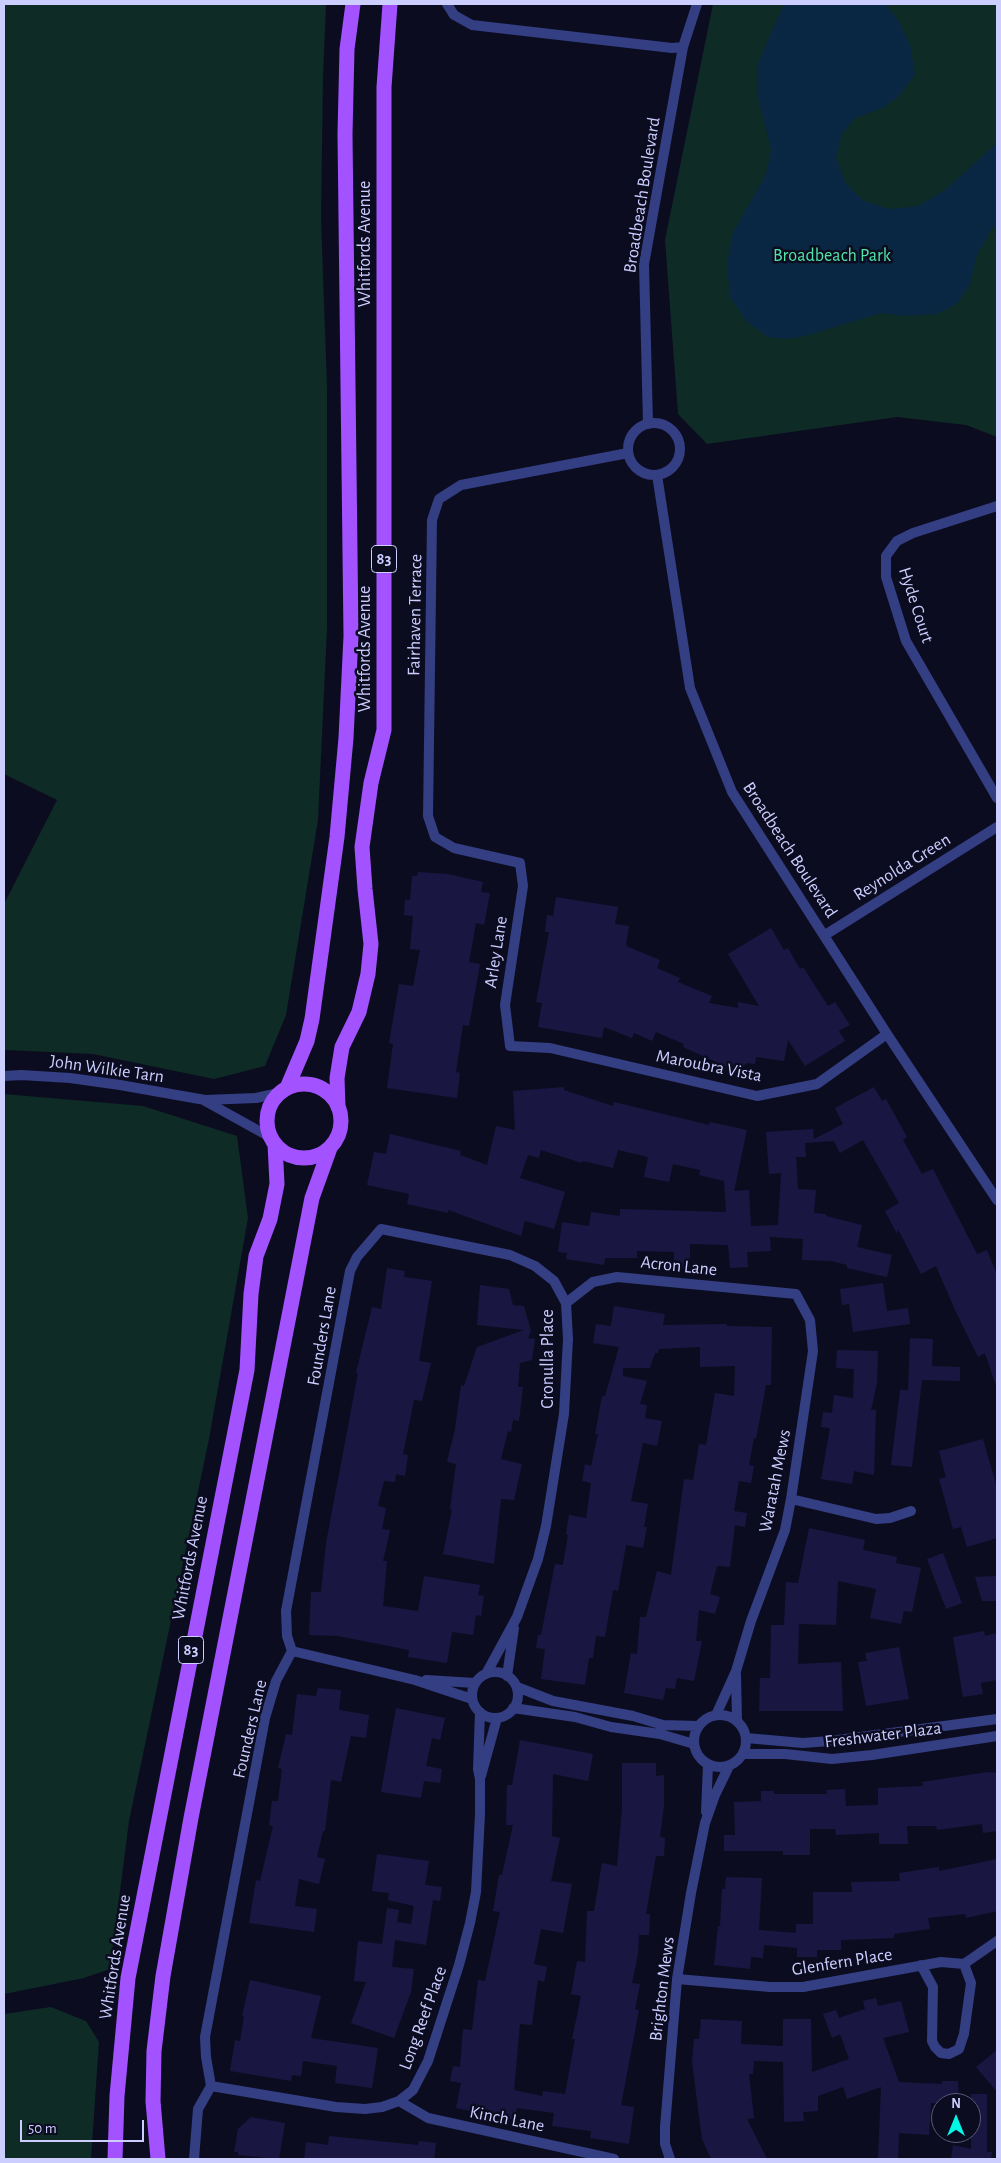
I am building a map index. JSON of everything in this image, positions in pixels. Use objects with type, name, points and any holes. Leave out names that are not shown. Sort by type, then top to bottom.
[{"type":"main road","name":"Whitfords Avenue","points":[[283,1091],[306,1041],[312,1019],[337,837],[346,738],[351,636],[345,134],[347,50],[353,4]]},
{"type":"main road","name":"Whitfords Avenue","points":[[338,1107],[337,1078],[342,1047],[359,1012],[368,974],[371,944],[364,889],[362,847],[371,782],[384,730],[384,87],[390,4]]},
{"type":"main road","points":[[283,1091],[298,1084],[311,1085],[327,1093],[338,1107]]},
{"type":"main road","name":"83","points":[[272,1140],[267,1125],[267,1114],[271,1103],[283,1091]]},
{"type":"main road","name":"83","points":[[158,2159],[153,2101],[154,2052],[163,1976],[312,1198],[330,1148],[337,1139],[341,1117],[338,1107]]},
{"type":"main road","name":"Whitfords Avenue","points":[[116,2159],[118,2078],[128,1978],[247,1370],[251,1294],[256,1256],[270,1219],[277,1184],[272,1140]]},
{"type":"main road","points":[[272,1140],[284,1153],[296,1157],[308,1158],[320,1155],[330,1148]]},
{"type":"street","points":[[447,4],[454,16],[472,24],[672,48],[684,47]]},
{"type":"street","name":"Broadbeach Boulevard","points":[[648,424],[644,264],[684,47],[696,4]]},
{"type":"street","points":[[648,424],[666,425],[673,431],[679,442],[678,460],[673,467],[657,475],[648,475],[640,471],[633,465],[628,453],[631,435],[638,428],[648,424]]},
{"type":"street","name":"Fairhaven Terrace","points":[[520,863],[454,848],[435,837],[428,816],[432,520],[439,499],[461,485],[628,453]]},
{"type":"street","name":"Broadbeach Boulevard","points":[[657,475],[690,688],[732,792],[887,1034],[997,1200]]},
{"type":"street","name":"Hyde Court","points":[[997,506],[913,532],[897,541],[886,556],[886,577],[906,641],[997,798]]},
{"type":"street","name":"Reynolda Green","points":[[825,935],[997,827]]},
{"type":"street","name":"Arley Lane","points":[[510,1046],[505,1005],[523,886],[520,863]]},
{"type":"street","name":"Maroubra Vista","points":[[510,1046],[550,1048],[757,1096],[817,1084],[887,1034]]},
{"type":"street","name":"John Wilkie Tarn","points":[[4,1076],[21,1075],[70,1078],[204,1100],[256,1098],[283,1091]]},
{"type":"street","name":"John Wilkie Tarn","points":[[204,1100],[272,1140]]},
{"type":"street","name":"Cronulla Place","points":[[381,1229],[510,1255],[534,1266],[554,1281],[566,1302],[568,1339],[564,1414],[546,1526],[538,1559],[516,1617],[486,1674]]},
{"type":"street","name":"Founders Lane","points":[[211,2086],[205,2037],[265,1718],[276,1681],[292,1651],[287,1636],[286,1611],[350,1271],[356,1257],[381,1229]]},
{"type":"street","name":"Acron Lane","points":[[566,1302],[592,1282],[617,1276],[796,1294]]},
{"type":"street","name":"Waratah Mews","points":[[716,1715],[736,1671],[751,1621],[784,1530],[791,1499],[813,1351],[810,1320],[796,1294]]},
{"type":"street","points":[[791,1499],[876,1519],[890,1518],[910,1511]]},
{"type":"street","name":"Cronulla Place","points":[[507,1676],[516,1617]]},
{"type":"street","points":[[292,1651],[415,1680],[472,1699],[480,1712],[488,1717],[497,1718],[506,1715],[514,1708],[518,1696],[516,1687],[507,1676],[497,1672],[486,1674],[475,1683],[472,1699]]},
{"type":"street","name":"Waratah Mews","points":[[736,1671],[737,1721]]},
{"type":"street","points":[[415,1680],[475,1683]]},
{"type":"street","points":[[516,1687],[554,1701],[633,1716],[663,1725],[698,1726]]},
{"type":"street","points":[[514,1708],[575,1717],[611,1727],[660,1734],[694,1744]]},
{"type":"street","name":"Long Reef Place","points":[[211,2086],[336,2107],[365,2109],[382,2107],[399,2101],[413,2090],[428,2061],[459,1965],[470,1923],[477,1869],[480,1712]]},
{"type":"street","points":[[716,1715],[727,1716],[737,1721],[743,1728],[746,1738],[743,1754],[737,1761],[729,1766],[719,1768],[708,1765],[697,1755],[694,1744],[698,1726],[706,1719],[716,1715]]},
{"type":"street","name":"Long Reef Place","points":[[480,1779],[497,1718]]},
{"type":"street","name":"Freshwater Plaza","points":[[746,1738],[803,1743],[830,1741],[997,1719]]},
{"type":"street","name":"Freshwater Plaza","points":[[743,1754],[785,1754],[832,1759],[872,1756],[997,1736]]},
{"type":"street","name":"Brighton Mews","points":[[706,1823],[708,1765]]},
{"type":"street","name":"Brighton Mews","points":[[670,2159],[665,2144],[665,2127],[677,1979],[691,1894],[706,1823],[715,1795],[729,1766]]},
{"type":"street","points":[[921,1965],[933,1987],[932,2041],[941,2053],[949,2054],[959,2049],[964,2034],[971,1983],[964,1964],[997,1941]]},
{"type":"street","name":"Glenfern Place","points":[[677,1979],[770,1987],[804,1987],[941,1962],[964,1964]]},
{"type":"street","points":[[194,2159],[198,2109],[211,2086]]},
{"type":"street","name":"Kinch Lane","points":[[399,2101],[428,2118],[614,2159]]},
{"type":"green space","points":[[4,4],[326,4],[321,218],[327,387],[327,628],[318,820],[286,1015],[265,1066],[214,1079],[93,1054],[4,1050],[4,904],[57,800],[4,774]]},
{"type":"green space","name":"Broadbeach Park","points":[[713,4],[997,4],[997,437],[966,425],[897,417],[707,444],[678,414],[665,240]]},
{"type":"green space","points":[[4,1094],[143,1106],[237,1136],[248,1218],[209,1439],[129,1821],[110,1969],[84,1978],[4,1994]]},
{"type":"green space","points":[[51,2007],[86,2021],[99,2042],[91,2159],[4,2159],[4,2014]]},
{"type":"water","points":[[784,4],[885,4],[898,20],[910,44],[915,74],[901,94],[883,108],[855,118],[842,134],[836,158],[846,184],[864,201],[890,209],[918,206],[945,190],[997,143],[997,224],[991,230],[977,255],[970,284],[958,303],[937,314],[904,316],[882,313],[805,336],[787,339],[768,337],[746,321],[730,297],[727,264],[733,232],[766,174],[771,150],[757,93],[758,63]]},
{"type":"building","points":[[418,872],[448,874],[483,882],[481,892],[490,893],[484,925],[476,923],[469,962],[480,964],[469,1026],[463,1025],[456,1072],[460,1073],[457,1098],[387,1088],[393,1044],[389,1043],[399,984],[413,986],[420,950],[410,949],[413,916],[404,915],[405,900],[410,900],[412,876],[417,876]]},
{"type":"building","points":[[556,897],[618,907],[615,924],[629,926],[626,946],[660,960],[657,968],[680,978],[678,982],[712,996],[709,1003],[738,1008],[738,1002],[759,1006],[728,954],[771,928],[784,950],[788,948],[800,969],[803,967],[828,1006],[835,1002],[850,1025],[839,1031],[845,1041],[805,1066],[788,1040],[784,1061],[756,1057],[755,1064],[747,1063],[740,1069],[725,1066],[683,1047],[684,1044],[656,1032],[652,1041],[634,1033],[632,1038],[604,1027],[602,1038],[538,1027],[542,1003],[536,1002],[549,932],[545,932],[547,915],[553,916]]},
{"type":"building","points":[[564,1087],[564,1090],[613,1106],[614,1102],[709,1125],[710,1122],[747,1130],[734,1191],[749,1190],[751,1226],[778,1225],[781,1173],[769,1174],[766,1132],[813,1129],[814,1139],[843,1124],[835,1108],[874,1087],[882,1101],[886,1099],[907,1137],[903,1140],[922,1174],[933,1169],[977,1254],[987,1250],[997,1275],[997,1383],[995,1383],[985,1353],[978,1357],[936,1266],[921,1274],[898,1229],[897,1234],[885,1211],[899,1203],[863,1140],[840,1153],[834,1141],[805,1143],[806,1157],[796,1157],[798,1189],[816,1190],[814,1213],[826,1214],[826,1216],[862,1225],[857,1247],[892,1255],[887,1277],[847,1268],[847,1265],[831,1261],[802,1260],[803,1239],[770,1237],[771,1251],[747,1252],[748,1267],[730,1268],[728,1245],[690,1244],[690,1268],[674,1267],[674,1252],[637,1251],[637,1258],[605,1258],[604,1265],[566,1259],[567,1253],[558,1252],[562,1222],[589,1226],[591,1212],[620,1216],[620,1209],[726,1212],[724,1181],[699,1175],[700,1170],[673,1164],[669,1182],[644,1177],[648,1157],[618,1150],[613,1168],[583,1161],[582,1163],[541,1150],[539,1158],[528,1155],[520,1178],[565,1192],[554,1229],[525,1221],[521,1236],[448,1210],[448,1213],[407,1204],[409,1194],[367,1185],[374,1152],[386,1154],[390,1134],[461,1151],[460,1155],[487,1165],[496,1126],[515,1130],[513,1091]]},
{"type":"building","points":[[387,1268],[405,1271],[404,1277],[432,1281],[419,1361],[431,1363],[422,1401],[414,1400],[403,1454],[408,1455],[405,1476],[396,1474],[395,1482],[384,1481],[378,1506],[386,1508],[382,1529],[390,1530],[383,1561],[387,1561],[383,1606],[418,1611],[424,1576],[480,1585],[478,1595],[484,1596],[481,1616],[476,1615],[473,1635],[452,1632],[447,1663],[408,1657],[409,1650],[338,1636],[309,1635],[311,1592],[321,1592],[326,1543],[358,1373],[356,1373],[372,1307],[381,1309]]},
{"type":"building","points":[[883,1283],[887,1311],[908,1308],[910,1324],[853,1332],[849,1304],[842,1305],[840,1289]]},
{"type":"building","points":[[480,1285],[509,1289],[513,1305],[524,1306],[531,1331],[528,1338],[535,1339],[532,1360],[520,1363],[518,1387],[523,1387],[519,1421],[513,1420],[511,1432],[508,1431],[501,1459],[522,1464],[514,1500],[501,1499],[494,1564],[443,1554],[452,1509],[450,1509],[456,1464],[447,1462],[455,1429],[461,1385],[464,1386],[477,1347],[524,1330],[477,1325]]},
{"type":"building","points":[[614,1306],[665,1314],[663,1325],[727,1324],[727,1326],[772,1327],[771,1385],[766,1385],[756,1439],[754,1438],[749,1465],[754,1466],[751,1483],[739,1481],[734,1511],[747,1513],[745,1527],[735,1525],[730,1567],[717,1566],[710,1594],[720,1597],[715,1614],[699,1610],[696,1641],[702,1641],[694,1681],[677,1678],[675,1689],[666,1688],[663,1700],[624,1693],[631,1653],[637,1654],[640,1617],[646,1617],[657,1571],[671,1575],[684,1479],[693,1480],[699,1444],[706,1445],[715,1393],[734,1396],[735,1366],[700,1367],[700,1347],[659,1349],[658,1353],[655,1353],[650,1368],[623,1368],[623,1376],[647,1381],[640,1404],[647,1405],[645,1418],[662,1421],[657,1446],[643,1443],[631,1501],[648,1504],[644,1527],[647,1527],[643,1548],[626,1545],[618,1591],[613,1590],[605,1637],[596,1636],[593,1658],[589,1658],[585,1685],[541,1679],[545,1649],[536,1648],[538,1635],[541,1635],[555,1564],[563,1565],[569,1515],[586,1518],[591,1483],[582,1481],[585,1464],[591,1466],[598,1434],[595,1434],[602,1396],[605,1396],[619,1347],[593,1343],[596,1324],[611,1326]]},
{"type":"building","points":[[910,1338],[933,1339],[932,1366],[960,1367],[960,1381],[922,1380],[912,1467],[891,1465],[900,1390],[908,1390]]},
{"type":"building","points":[[837,1350],[878,1351],[877,1383],[871,1410],[876,1410],[874,1475],[854,1471],[852,1484],[821,1479],[830,1428],[821,1427],[823,1412],[832,1413],[834,1395],[853,1398],[854,1369],[836,1368]]},
{"type":"building","points":[[983,1439],[997,1488],[997,1538],[967,1547],[961,1527],[953,1529],[939,1479],[946,1477],[939,1451]]},
{"type":"building","points":[[809,1528],[865,1540],[863,1550],[897,1557],[896,1563],[921,1568],[912,1612],[904,1611],[901,1624],[870,1618],[876,1589],[838,1581],[836,1625],[799,1624],[798,1664],[841,1662],[843,1711],[759,1711],[760,1678],[770,1678],[771,1625],[784,1625],[786,1582],[798,1583]]},
{"type":"building","points":[[943,1553],[962,1603],[946,1609],[927,1559]]},
{"type":"building","points":[[997,1576],[997,1601],[982,1601],[975,1577]]},
{"type":"building","points":[[984,1631],[985,1636],[997,1633],[997,1680],[981,1683],[983,1694],[963,1697],[953,1637]]},
{"type":"building","points":[[899,1647],[909,1699],[866,1706],[858,1662],[867,1661],[865,1653]]},
{"type":"building","points":[[318,1688],[341,1690],[339,1710],[369,1715],[366,1738],[351,1736],[341,1782],[331,1780],[325,1831],[323,1831],[317,1857],[325,1859],[319,1884],[299,1879],[295,1906],[317,1909],[314,1932],[249,1923],[256,1880],[260,1881],[273,1826],[269,1825],[272,1801],[278,1801],[282,1769],[278,1768],[286,1734],[292,1735],[297,1694],[316,1696]]},
{"type":"building","points":[[396,1708],[445,1718],[440,1740],[432,1738],[426,1766],[442,1769],[440,1783],[424,1781],[421,1798],[381,1792]]},
{"type":"building","points":[[520,1740],[593,1754],[588,1781],[553,1774],[552,1836],[560,1838],[551,1881],[572,1884],[563,1933],[541,1929],[534,1964],[547,1967],[544,1982],[538,1980],[532,2025],[520,2024],[514,2090],[542,2096],[543,2091],[565,2094],[575,2039],[572,2039],[581,1996],[571,1994],[577,1961],[585,1962],[587,1911],[594,1911],[602,1863],[617,1866],[622,1808],[622,1763],[656,1763],[656,1776],[664,1775],[664,1806],[660,1837],[665,1838],[664,1856],[656,1856],[646,1914],[650,1914],[649,1935],[639,1935],[638,1954],[632,1983],[640,1984],[635,2009],[639,2010],[621,2105],[634,2107],[629,2144],[590,2138],[591,2131],[552,2126],[554,2113],[517,2108],[515,2120],[456,2108],[461,2083],[450,2081],[453,2066],[460,2067],[463,2029],[472,2030],[478,1980],[485,1981],[500,1912],[493,1911],[499,1875],[502,1875],[513,1825],[506,1825],[507,1785],[512,1785]]},
{"type":"building","points":[[988,1772],[997,1773],[997,1831],[983,1833],[982,1824],[937,1830],[936,1826],[907,1826],[908,1844],[879,1844],[879,1833],[836,1835],[835,1829],[810,1829],[810,1855],[783,1855],[783,1851],[724,1851],[724,1835],[735,1835],[734,1802],[761,1801],[761,1791],[774,1791],[774,1794],[827,1794],[826,1790],[845,1789],[846,1806],[878,1805],[878,1788],[923,1786],[922,1782]]},
{"type":"building","points":[[377,1854],[429,1861],[425,1885],[442,1887],[440,1901],[433,1900],[426,1945],[395,1940],[392,1967],[414,1969],[411,1992],[394,2038],[351,2023],[366,1982],[354,1981],[358,1941],[382,1944],[387,1908],[399,1910],[397,1922],[411,1924],[414,1906],[388,1900],[389,1893],[372,1891]]},
{"type":"building","points":[[997,1859],[997,1911],[966,1918],[965,1914],[928,1918],[930,1929],[894,1934],[894,1938],[841,1940],[841,1950],[817,1950],[817,1957],[797,1957],[797,1948],[764,1945],[763,1958],[751,1957],[750,1969],[714,1965],[718,1926],[720,1926],[722,1889],[725,1889],[726,1877],[762,1878],[759,1930],[796,1933],[796,1924],[813,1924],[813,1892],[852,1892],[851,1882],[900,1881],[899,1873],[939,1867],[939,1871]]},
{"type":"building","points":[[250,1980],[321,1996],[311,2038],[378,2048],[372,2088],[335,2083],[337,2066],[303,2061],[301,2076],[292,2075],[291,2081],[230,2071],[235,2040],[240,2041],[244,2016],[242,2016]]},
{"type":"building","points":[[876,1998],[878,2006],[901,2001],[909,2032],[883,2038],[899,2082],[942,2084],[942,2081],[958,2081],[959,2093],[931,2093],[929,2135],[899,2133],[898,2159],[878,2159],[881,2087],[847,2099],[843,2087],[818,2096],[818,2111],[803,2112],[804,2121],[784,2122],[783,2062],[754,2061],[753,2074],[749,2074],[754,2118],[747,2119],[767,2159],[711,2159],[702,2139],[692,2062],[694,2039],[699,2039],[701,2019],[742,2021],[741,2044],[783,2046],[783,2019],[811,2019],[812,2072],[849,2059],[840,2034],[832,2038],[823,2014],[836,2010],[839,2018],[865,2009],[863,2001]]},
{"type":"building","points":[[997,2050],[997,2092],[976,2067]]},
{"type":"building","points":[[981,2094],[987,2094],[987,2152],[992,2152],[991,2159],[951,2159],[953,2145],[971,2149],[971,2143],[981,2143]]},
{"type":"building","points":[[251,2117],[285,2123],[279,2159],[238,2155],[238,2152],[234,2152],[238,2129]]},
{"type":"building","points":[[329,2136],[418,2145],[419,2141],[436,2143],[434,2159],[304,2159],[306,2142],[328,2145]]}]
